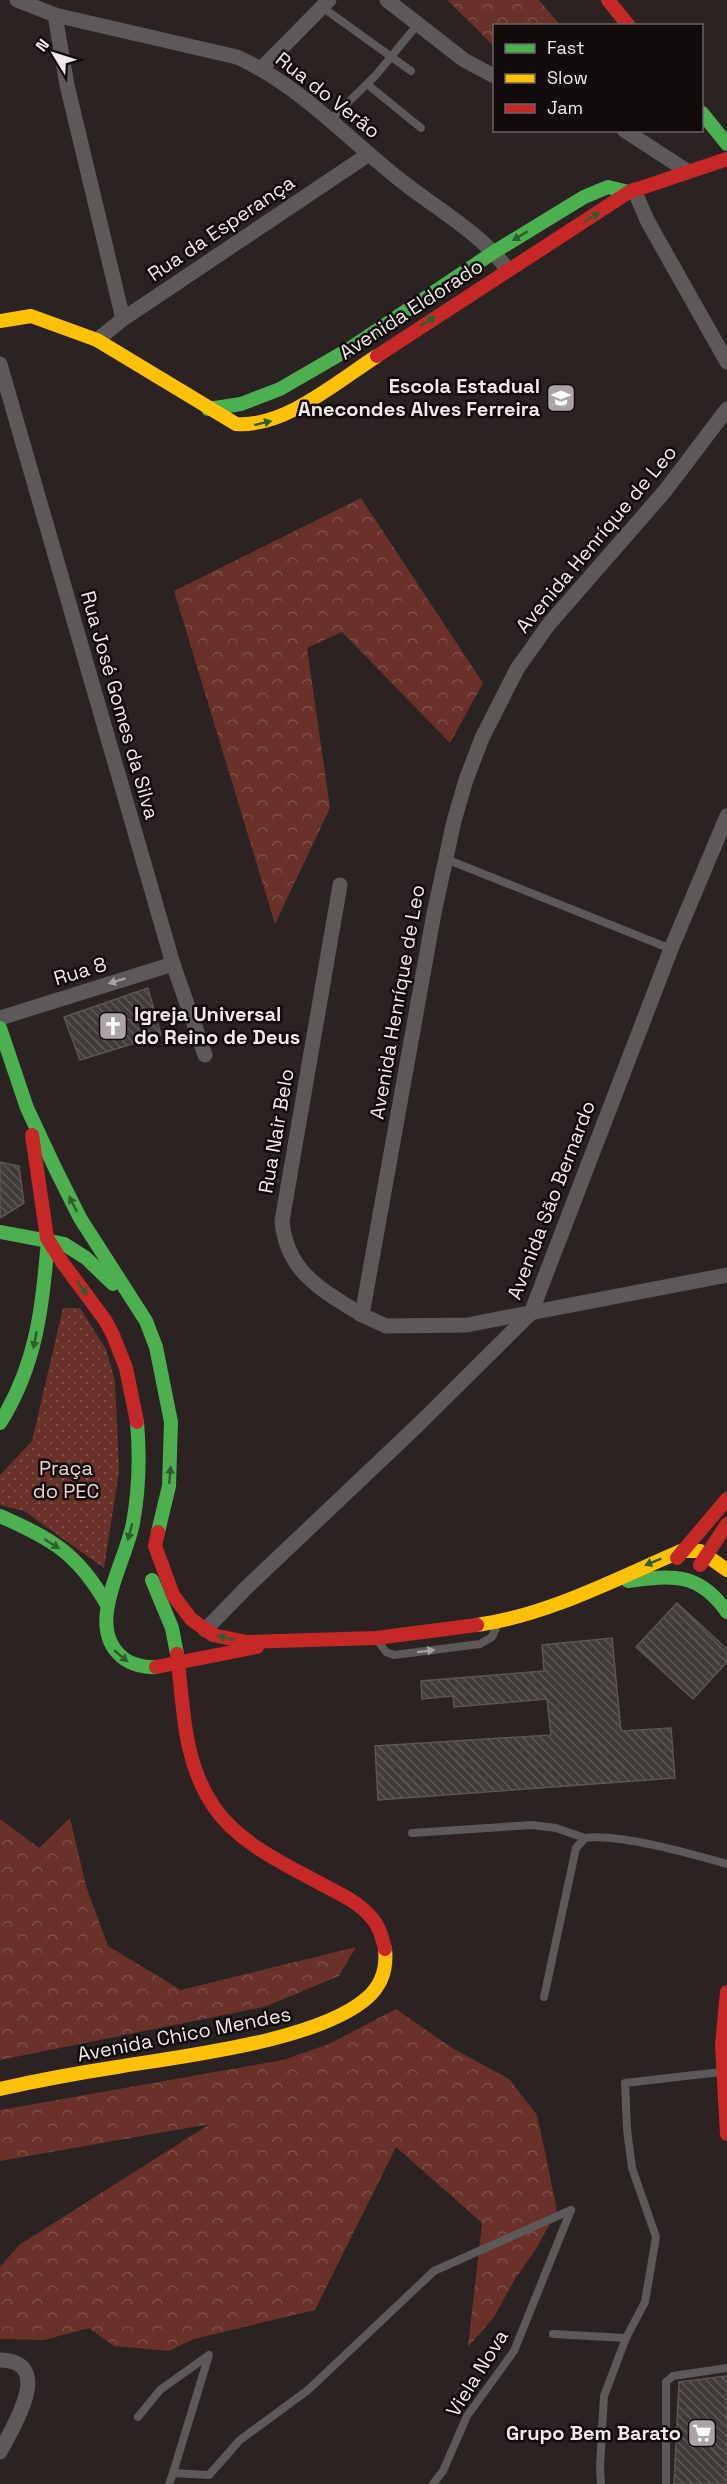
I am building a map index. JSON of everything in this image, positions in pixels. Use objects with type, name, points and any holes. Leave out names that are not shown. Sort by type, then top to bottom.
[{"type":"main road","points":[[608,0],[627,24]]},
{"type":"main road","points":[[703,114],[727,144]]},
{"type":"main road","name":"Avenida Eldorado","points":[[0,321],[31,316],[97,340],[208,409],[237,424],[252,426],[268,423],[292,411],[631,191],[727,159]]},
{"type":"main road","name":"Avenida Eldorado","points":[[208,409],[241,404],[263,397],[349,349],[494,252],[595,192],[608,188],[631,191]]},
{"type":"main road","points":[[349,349],[360,365]]},
{"type":"main road","points":[[0,1028],[27,1108],[80,1218],[137,1307]]},
{"type":"main road","points":[[0,1423],[15,1402],[30,1367],[42,1306],[48,1240],[27,1108]]},
{"type":"main road","points":[[0,1232],[64,1244],[86,1258],[137,1307]]},
{"type":"main road","points":[[48,1240],[105,1321],[117,1344],[126,1364],[136,1413],[138,1483],[132,1528],[106,1603],[107,1636],[113,1649],[124,1660],[137,1666],[153,1668],[284,1641]]},
{"type":"main road","name":"Avenida Chico Mendes","points":[[0,2090],[240,2046],[305,2030],[346,2013],[369,1997],[382,1977],[387,1958],[382,1936],[373,1918],[354,1902],[246,1838],[229,1825],[216,1810],[199,1781],[184,1734],[174,1636],[151,1576],[151,1558],[168,1486],[171,1422],[156,1347],[146,1321],[137,1307]]},
{"type":"main road","points":[[676,1576],[676,1562],[681,1551],[727,1499]]},
{"type":"main road","points":[[0,1516],[68,1554],[87,1571],[106,1603]]},
{"type":"main road","points":[[694,1580],[705,1553],[722,1534],[727,1524]]},
{"type":"main road","points":[[155,1546],[173,1595],[191,1618],[198,1638]]},
{"type":"main road","points":[[198,1638],[224,1638],[247,1642],[376,1638],[498,1622],[562,1602],[681,1551],[705,1553],[727,1570]]},
{"type":"main road","points":[[603,1584],[676,1576],[694,1580],[711,1592],[727,1612]]},
{"type":"main road","points":[[178,1664],[198,1638]]},
{"type":"main road","points":[[727,1992],[722,2035],[722,2072],[727,2134]]},
{"type":"street","name":"Rua do Verão","points":[[17,0],[55,15],[237,57],[261,69],[285,85],[494,252],[508,270]]},
{"type":"street","points":[[387,0],[464,60],[493,75]]},
{"type":"street","points":[[261,69],[326,3]]},
{"type":"street","points":[[55,15],[67,85],[123,319]]},
{"type":"street","points":[[627,132],[687,171]]},
{"type":"street","name":"Rua da Esperança","points":[[97,340],[123,319],[369,154]]},
{"type":"street","points":[[631,191],[727,362]]},
{"type":"street","name":"Rua José Gomes da Silva","points":[[0,364],[173,964],[205,1055]]},
{"type":"street","name":"Avenida Henríque de Leo","points":[[362,1315],[434,913],[466,780],[482,738],[517,669],[549,624],[665,491],[727,409]]},
{"type":"street","name":"Avenida São Bernardo","points":[[198,1638],[246,1588],[412,1431],[531,1313],[671,949],[727,816]]},
{"type":"street","name":"Rua Nair Belo","points":[[340,885],[282,1221],[284,1240],[299,1270],[312,1282],[362,1315]]},
{"type":"street","name":"Rua 8","points":[[0,1018],[173,964]]},
{"type":"street","points":[[362,1315],[386,1326],[467,1325],[727,1275]]},
{"type":"street","points":[[0,2360],[11,2360],[21,2367],[28,2378],[29,2392],[0,2452]]},
{"type":"lane","points":[[326,3],[411,71]]},
{"type":"lane","points":[[329,121],[367,84],[418,24]]},
{"type":"lane","points":[[367,84],[421,128]]},
{"type":"lane","points":[[446,859],[671,949]]},
{"type":"lane","points":[[376,1638],[386,1652],[394,1655],[469,1646],[487,1641],[496,1630],[498,1622]]},
{"type":"lane","points":[[412,1833],[532,1825],[556,1828],[585,1838],[603,1837],[642,1844],[727,1864]]},
{"type":"lane","points":[[544,1997],[576,1848],[585,1838]]},
{"type":"lane","points":[[602,2484],[600,2467],[604,2396],[626,2338],[645,2302],[656,2237],[632,2168],[625,2083],[722,2072]]},
{"type":"lane","name":"Viela Nova","points":[[173,2473],[209,2475],[240,2440],[308,2390],[434,2271],[570,2210],[514,2351],[467,2416],[443,2471],[433,2484]]},
{"type":"lane","points":[[553,2334],[626,2338]]},
{"type":"lane","points":[[138,2417],[160,2390],[209,2355],[168,2484]]},
{"type":"lane","points":[[666,2484],[666,2382],[673,2376],[727,2368]]},
{"type":"green space","points":[[447,0],[539,0],[559,24],[493,24],[493,47]]},
{"type":"green space","points":[[361,498],[483,683],[450,743],[342,632],[307,648],[330,808],[275,924],[174,591]]},
{"type":"green space","name":"Praça do PEC","points":[[63,1308],[80,1308],[106,1349],[115,1381],[119,1471],[104,1568],[24,1511],[0,1505],[0,1475],[32,1441]]},
{"type":"green space","points":[[70,1818],[86,1886],[108,1946],[181,1990],[356,1947],[339,1976],[264,2007],[0,2060],[0,1819],[39,1848]]},
{"type":"green space","points":[[396,2009],[452,2048],[509,2079],[537,2115],[545,2152],[557,2211],[494,2317],[468,2347],[482,2223],[396,2147],[315,2310],[194,2339],[169,2351],[114,2346],[89,2328],[44,2340],[0,2339],[0,2267],[19,2245],[210,2124],[0,2161],[0,2110],[283,2060],[329,2044]]},
{"type":"building","name":"Igreja Universal do Reino de Deus","points":[[148,988],[161,1035],[80,1060],[64,1017]]},
{"type":"building","points":[[0,1162],[19,1166],[24,1203],[0,1218]]},
{"type":"building","points":[[677,1603],[727,1649],[727,1662],[693,1699],[636,1647]]},
{"type":"building","points":[[612,1638],[621,1731],[671,1728],[675,1778],[378,1800],[375,1746],[551,1735],[547,1699],[454,1707],[453,1696],[422,1699],[421,1681],[544,1671],[542,1645]]},
{"type":"building","name":"Grupo Bem Barato","points":[[727,2376],[727,2484],[674,2484],[679,2382]]},
{"type":"traffic: fast","points":[[703,114],[727,144]]},
{"type":"traffic: fast","points":[[208,409],[241,404],[280,389],[349,349],[494,252],[584,197],[608,187],[629,192]]},
{"type":"traffic: fast","points":[[0,1028],[27,1108],[56,1170],[80,1218],[146,1321],[156,1347],[171,1422],[169,1486],[158,1532]]},
{"type":"traffic: fast","points":[[0,1232],[64,1244],[86,1258],[113,1284]]},
{"type":"traffic: fast","points":[[0,1423],[22,1379],[36,1335],[48,1240]]},
{"type":"traffic: fast","points":[[137,1422],[138,1473],[135,1511],[129,1539],[111,1593],[107,1611],[107,1628],[111,1644],[122,1657],[138,1665],[156,1667]]},
{"type":"traffic: fast","points":[[0,1516],[34,1532],[62,1549],[85,1572],[106,1603]]},
{"type":"traffic: fast","points":[[628,1581],[659,1578],[684,1579],[706,1589],[727,1612]]},
{"type":"traffic: fast","points":[[152,1580],[172,1628],[177,1654]]},
{"type":"traffic: slow","points":[[0,321],[31,316],[97,340],[236,424],[273,419],[291,411],[328,390],[377,356]]},
{"type":"traffic: slow","points":[[477,1625],[556,1605],[681,1551],[700,1551],[727,1570]]},
{"type":"traffic: slow","points":[[0,2089],[73,2074],[212,2052],[284,2036],[317,2025],[345,2013],[372,1993],[382,1976],[385,1949]]},
{"type":"traffic: jam","points":[[608,0],[627,24]]},
{"type":"traffic: jam","points":[[377,356],[629,192],[727,159]]},
{"type":"traffic: jam","points":[[32,1135],[47,1238],[105,1320],[113,1335],[126,1368],[137,1422]]},
{"type":"traffic: jam","points":[[677,1558],[727,1499]]},
{"type":"traffic: jam","points":[[700,1565],[727,1524]]},
{"type":"traffic: jam","points":[[158,1532],[155,1546],[173,1595],[191,1619],[213,1635],[247,1642],[376,1638],[477,1625]]},
{"type":"traffic: jam","points":[[156,1667],[257,1647]]},
{"type":"traffic: jam","points":[[177,1654],[183,1713],[190,1752],[196,1771],[214,1807],[224,1820],[250,1843],[280,1862],[343,1895],[360,1907],[376,1923],[385,1949]]},
{"type":"traffic: jam","points":[[727,1992],[722,2045],[727,2134]]},
{"type":"place","name":"Escola Estadual Anecondes Alves Ferreira","points":[[561,398]]},
{"type":"place","name":"Igreja Universal do Reino de Deus","points":[[113,1026]]},
{"type":"place","name":"Grupo Bem Barato","points":[[702,2433]]}]
